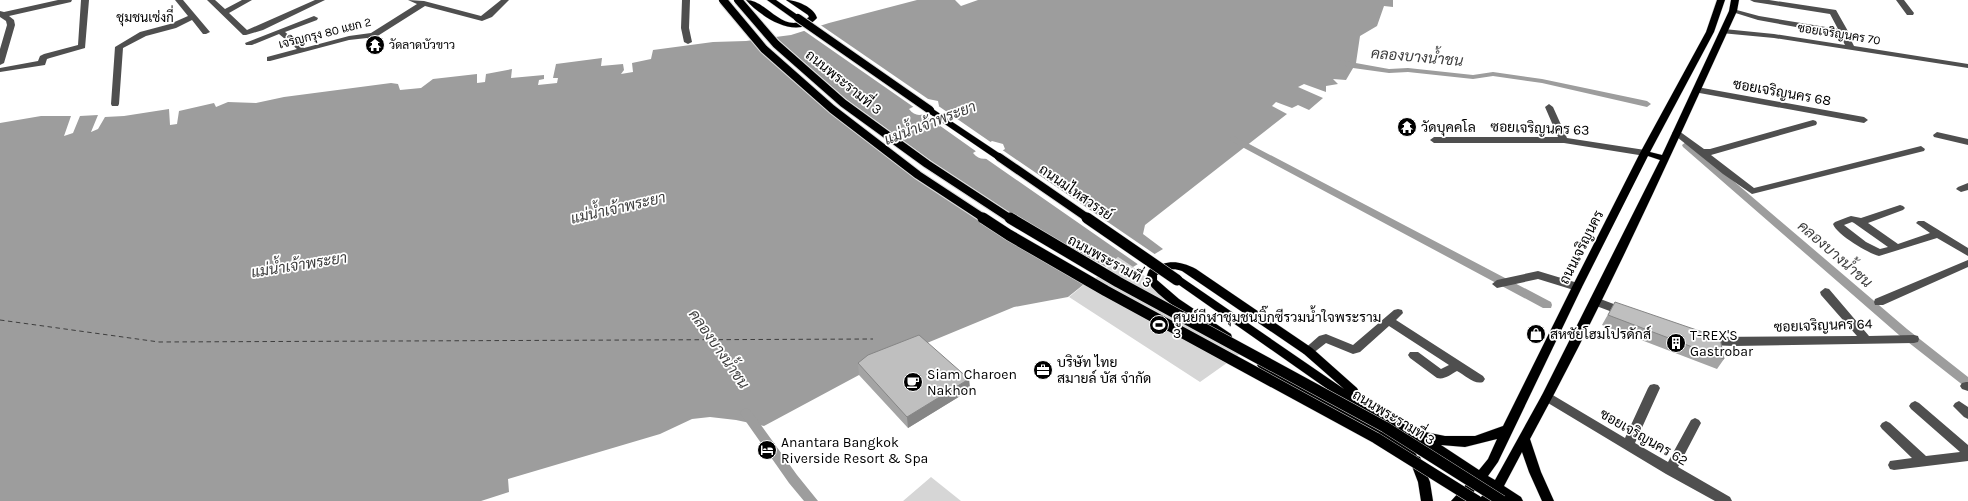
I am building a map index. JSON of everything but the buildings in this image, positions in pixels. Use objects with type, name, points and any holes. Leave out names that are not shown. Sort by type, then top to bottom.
[{"type":"main road","name":"ถนนพระรามที่ 3","points":[[723,0],[764,49],[832,109],[918,174],[1009,235],[1106,291],[1376,438],[1477,501]]},
{"type":"main road","name":"ถนนพระรามที่ 3","points":[[738,0],[776,44],[843,103],[940,173],[1020,225],[1111,278],[1385,427],[1502,501]]},
{"type":"main road","points":[[750,0],[782,24],[800,24],[810,22],[813,18],[812,14],[790,0]]},
{"type":"main road","name":"ถนนมไหสวรรย์","points":[[772,0],[1362,408],[1409,430],[1497,486],[1517,501]]},
{"type":"main road","name":"ถนนเจริญนคร","points":[[1462,499],[1492,462],[1577,286],[1645,153],[1710,32],[1721,0]]},
{"type":"main road","points":[[1484,501],[1497,486],[1548,397],[1665,158],[1733,11],[1735,0]]},
{"type":"main road","points":[[1645,153],[1665,158]]},
{"type":"main road","points":[[1362,408],[1353,391],[1345,382],[1308,352],[1180,266],[1167,265],[1153,273],[1151,278],[1153,283],[1170,297],[1210,324],[1266,368],[1312,396],[1390,437]]},
{"type":"main road","name":"ถนนมไหสวรรย์","points":[[1362,408],[1390,437],[1462,499]]},
{"type":"main road","points":[[1409,430],[1432,438],[1469,442],[1485,440],[1507,430]]},
{"type":"main road","points":[[1524,438],[1535,472],[1548,501]]},
{"type":"main road","points":[[1416,460],[1424,482],[1427,501]]},
{"type":"street","points":[[1,14],[68,0]]},
{"type":"street","points":[[0,70],[42,64],[42,59],[47,56],[82,46],[85,0]]},
{"type":"street","points":[[179,0],[206,32]]},
{"type":"street","points":[[211,0],[246,33],[321,0]]},
{"type":"street","points":[[224,12],[248,0]]},
{"type":"street","points":[[412,0],[482,19],[489,15],[505,0]]},
{"type":"street","points":[[686,0],[685,28],[688,42]]},
{"type":"street","points":[[1754,0],[1833,12],[1845,33],[1851,48]]},
{"type":"street","points":[[1900,0],[1910,13]]},
{"type":"street","name":"เจริญกรุง 80 แยก 2","points":[[270,59],[349,38],[374,35],[424,3]]},
{"type":"street","points":[[1733,11],[1758,18],[1845,33]]},
{"type":"street","points":[[0,63],[11,25],[10,20],[1,14]]},
{"type":"street","points":[[115,104],[119,47],[143,34],[173,26],[193,16]]},
{"type":"street","points":[[249,43],[314,18]]},
{"type":"street","points":[[280,31],[302,50]]},
{"type":"street","name":"ซอยเจริญนคร 70","points":[[1724,31],[1774,36],[1968,66]]},
{"type":"street","name":"ซอยเจริญนคร 68","points":[[1696,90],[1864,120]]},
{"type":"street","points":[[1549,107],[1564,140]]},
{"type":"street","points":[[1702,152],[1720,149],[1813,123]]},
{"type":"street","points":[[1676,133],[1752,191],[1772,188],[1921,149]]},
{"type":"street","points":[[1937,135],[1968,142]]},
{"type":"street","name":"ซอยเจริญนคร 63","points":[[1434,140],[1564,140],[1645,153]]},
{"type":"street","points":[[1860,222],[1900,208]]},
{"type":"street","points":[[1897,248],[1860,222],[1851,219],[1838,225],[1862,244],[1877,253],[1897,248],[1938,234]]},
{"type":"street","points":[[1921,223],[1968,253]]},
{"type":"street","points":[[1879,302],[1967,264]]},
{"type":"street","points":[[1497,284],[1538,274],[1577,286]]},
{"type":"street","points":[[1825,292],[1864,338]]},
{"type":"street","points":[[1595,301],[1635,316]]},
{"type":"street","points":[[1308,352],[1326,338],[1353,350],[1356,349],[1398,313]]},
{"type":"street","points":[[1389,321],[1479,379]]},
{"type":"street","name":"ซอยเจริญนคร 64","points":[[1701,339],[1734,342],[1864,338],[1911,339]]},
{"type":"street","points":[[1414,355],[1441,375],[1458,365]]},
{"type":"street","points":[[1628,445],[1654,388]]},
{"type":"street","name":"ซอยเจริญนคร 62","points":[[1548,397],[1670,470],[1726,501]]},
{"type":"street","points":[[1915,406],[1968,452]]},
{"type":"street","points":[[1959,406],[1968,414]]},
{"type":"street","points":[[1670,470],[1695,423]]},
{"type":"street","points":[[1886,426],[1924,462]]},
{"type":"street","points":[[1894,465],[1968,456]]},
{"type":"shaded area","name":"ศูนย์กีฬาชุมชนบิ๊กซีรวมน้ำใจพระราม 3","points":[[1118,257],[1133,267],[1241,353],[1200,382],[1069,297]]},
{"type":"shaded area","points":[[931,477],[961,501],[903,501]]},
{"type":"water","name":"แม่น้ำเจ้าพระยา","points":[[917,0],[955,0],[961,6],[978,0],[1393,0],[1393,7],[1384,6],[1377,26],[1360,36],[1356,63],[1346,80],[1333,79],[1338,84],[1326,86],[1326,92],[1304,84],[1298,87],[1323,98],[1309,110],[1298,105],[1292,108],[1276,102],[1272,106],[1287,114],[1145,225],[1143,234],[1163,249],[1133,267],[1118,257],[1068,297],[1014,307],[869,367],[859,375],[764,426],[736,420],[710,417],[692,419],[660,434],[508,479],[509,492],[481,501],[0,501],[0,123],[41,116],[71,116],[64,136],[73,133],[80,116],[98,115],[91,132],[98,129],[105,117],[124,116],[169,109],[170,125],[177,124],[179,111],[214,103],[216,107],[228,102],[256,103],[284,97],[391,83],[398,84],[400,90],[421,88],[433,79],[477,74],[477,83],[485,82],[486,74],[512,69],[511,78],[544,75],[544,79],[539,80],[538,85],[557,83],[558,78],[553,78],[556,64],[602,58],[601,66],[623,64],[624,70],[621,74],[633,72],[632,63],[651,59],[653,50],[713,42],[746,41],[791,35],[829,23]],"holes":[[[928,99],[938,101],[939,106],[920,115],[912,113],[909,109]],[[992,141],[1003,144],[1005,149],[992,157],[984,159],[977,157],[973,153]]]},
{"type":"pier","points":[[819,24],[931,101],[915,108],[803,30]]},
{"type":"pier","points":[[773,35],[846,99],[934,163],[1021,220],[1108,268],[1087,285],[999,234],[914,177],[751,38]]},
{"type":"pier","points":[[937,105],[992,143],[977,152],[922,113]]},
{"type":"pier","points":[[1001,149],[1156,255],[1139,265],[985,158]]},
{"type":"waterway","name":"คลองบางน้ำชน","points":[[1342,62],[1353,66],[1389,71],[1408,70],[1473,77],[1493,74],[1542,81],[1647,104]]},
{"type":"waterway","points":[[1234,139],[1547,305]]},
{"type":"waterway","name":"คลองบางน้ำชน","points":[[1686,145],[1903,332],[1968,383]]},
{"type":"waterway","name":"คลองบางน้ำชน","points":[[746,413],[793,479],[812,501]]},
{"type":"ferry route","points":[[0,320],[159,342],[873,339]]},
{"type":"place","name":"วัดลาดบัวขาว","points":[[375,45]]},
{"type":"place","name":"วัดบุคคโล","points":[[1407,127]]},
{"type":"place","name":"ศูนย์กีฬาชุมชนบิ๊กซีรวมน้ำใจพระราม 3","points":[[1159,325]]},
{"type":"place","name":"สหชัยโฮมโปรดักส์","points":[[1536,334]]},
{"type":"place","name":"T-REX'S Gastrobar","points":[[1676,343]]},
{"type":"place","name":"บริษัท ไทย สมายล์ บัส จำกัด","points":[[1043,370]]},
{"type":"place","name":"Siam Charoen Nakhon","points":[[913,382]]},
{"type":"place","name":"Anantara Bangkok Riverside Resort & Spa","points":[[767,450]]},
{"type":"district","name":"ชุมชนเซ่งกี่","points":[[145,17]]}]
